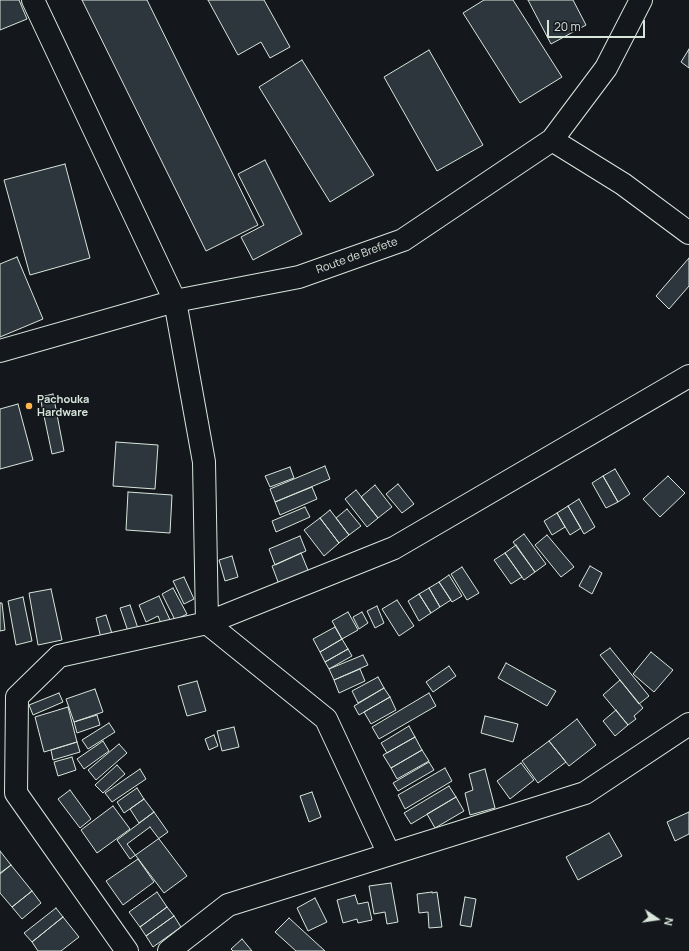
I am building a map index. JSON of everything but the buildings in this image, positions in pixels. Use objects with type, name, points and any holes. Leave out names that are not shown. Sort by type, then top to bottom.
[{"type":"street","points":[[33,0],[175,301],[204,462],[206,623]]},
{"type":"street","name":"Route de Brefete","points":[[0,351],[175,301],[298,277],[403,240],[552,140],[606,68],[641,0]]},
{"type":"street","points":[[552,140],[623,184],[689,233]]},
{"type":"street","points":[[127,951],[16,793],[17,697],[59,656],[206,623],[394,548],[689,376]]},
{"type":"street","points":[[206,623],[326,719],[389,854]]},
{"type":"street","points":[[169,951],[228,905],[585,793],[689,724]]},
{"type":"place","name":"Pachouka Hardware","points":[[29,406]]}]
